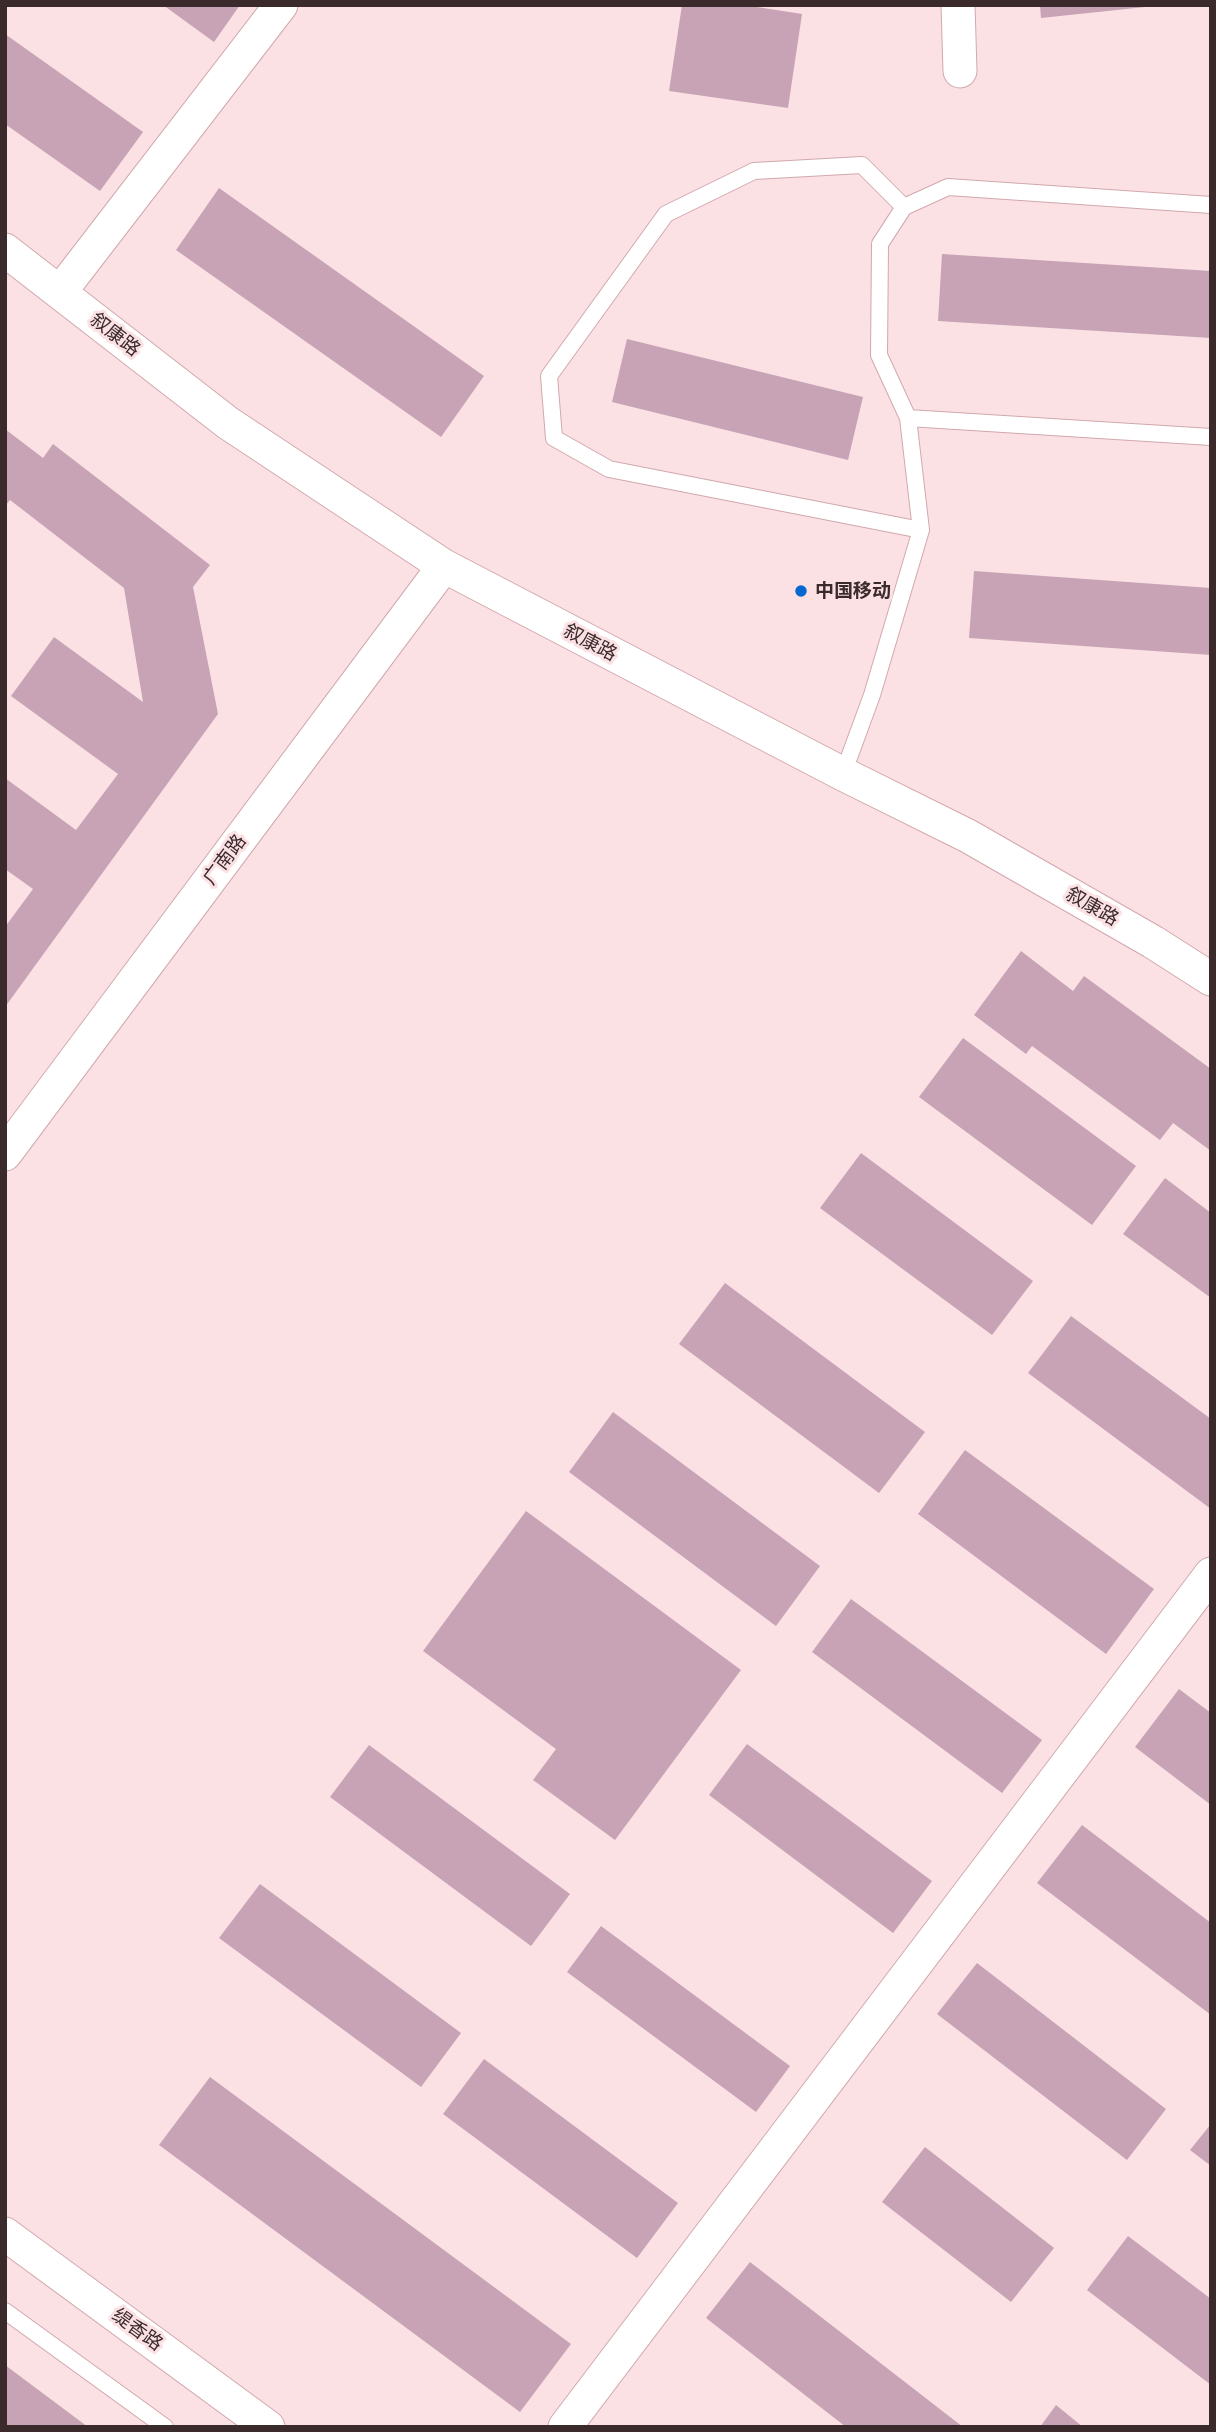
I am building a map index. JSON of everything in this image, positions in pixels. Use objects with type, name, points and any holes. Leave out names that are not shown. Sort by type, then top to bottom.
[{"type":"street","points":[[60,292],[281,5]]},
{"type":"street","points":[[958,5],[960,71]]},
{"type":"street","name":"叙康路","points":[[5,250],[228,424],[444,566],[843,774],[968,836],[1153,942],[1211,979]]},
{"type":"street","name":"广南路","points":[[5,1154],[444,566]]},
{"type":"street","points":[[565,2427],[1211,1574]]},
{"type":"street","name":"缇香路","points":[[5,2234],[268,2427]]},
{"type":"lane","points":[[904,207],[862,165],[754,171],[666,214],[549,376],[554,438],[609,469],[921,530]]},
{"type":"lane","points":[[843,774],[872,695],[921,530],[908,418],[879,355],[880,244],[904,207],[948,187],[1211,205]]},
{"type":"lane","points":[[908,418],[1211,436]]},
{"type":"lane","points":[[5,2311],[165,2427]]},
{"type":"building","points":[[163,5],[240,5],[214,42]]},
{"type":"building","points":[[682,5],[744,5],[802,14],[788,108],[669,91]]},
{"type":"building","points":[[1040,5],[1145,5],[1145,7],[1041,18]]},
{"type":"building","points":[[5,34],[143,132],[100,191],[5,124]]},
{"type":"building","points":[[219,188],[484,376],[441,437],[176,250]]},
{"type":"building","points":[[942,254],[1211,271],[1211,338],[938,321]]},
{"type":"building","points":[[627,339],[863,397],[848,460],[612,402]]},
{"type":"building","points":[[5,429],[43,458],[53,444],[210,565],[193,587],[218,714],[5,1007],[5,927],[33,889],[5,869],[5,778],[76,830],[118,774],[11,696],[54,637],[143,702],[124,588],[10,500],[5,506]]},
{"type":"building","points":[[974,571],[1211,588],[1211,655],[969,638]]},
{"type":"building","points":[[1021,951],[1073,991],[1084,976],[1211,1069],[1211,1151],[1173,1123],[1160,1140],[1032,1046],[1026,1054],[974,1015]]},
{"type":"building","points":[[963,1038],[1136,1166],[1092,1225],[919,1097]]},
{"type":"building","points":[[861,1153],[1033,1281],[992,1335],[820,1208]]},
{"type":"building","points":[[1165,1178],[1211,1213],[1211,1298],[1123,1234]]},
{"type":"building","points":[[725,1283],[925,1432],[879,1493],[679,1344]]},
{"type":"building","points":[[1071,1316],[1211,1419],[1211,1509],[1028,1373]]},
{"type":"building","points":[[613,1412],[820,1566],[776,1626],[569,1472]]},
{"type":"building","points":[[965,1450],[1154,1589],[1106,1654],[918,1514]]},
{"type":"building","points":[[526,1511],[741,1670],[615,1840],[533,1780],[556,1749],[423,1651]]},
{"type":"building","points":[[851,1599],[1042,1740],[1002,1793],[812,1652]]},
{"type":"building","points":[[1179,1689],[1211,1713],[1211,1805],[1135,1747]]},
{"type":"building","points":[[747,1744],[932,1881],[893,1933],[709,1795]]},
{"type":"building","points":[[369,1745],[570,1894],[531,1946],[330,1797]]},
{"type":"building","points":[[1082,1825],[1211,1923],[1211,2015],[1037,1883]]},
{"type":"building","points":[[260,1884],[461,2033],[421,2087],[219,1938]]},
{"type":"building","points":[[601,1926],[790,2066],[756,2112],[567,1972]]},
{"type":"building","points":[[977,1963],[1166,2109],[1127,2160],[937,2014]]},
{"type":"building","points":[[484,2059],[678,2203],[637,2258],[443,2114]]},
{"type":"building","points":[[210,2077],[571,2344],[520,2412],[159,2145]]},
{"type":"building","points":[[1211,2124],[1211,2166],[1190,2150]]},
{"type":"building","points":[[925,2147],[1054,2248],[1011,2302],[882,2202]]},
{"type":"building","points":[[1128,2236],[1211,2299],[1211,2385],[1087,2290]]},
{"type":"building","points":[[750,2262],[963,2427],[846,2427],[706,2318]]},
{"type":"building","points":[[5,2365],[88,2427],[5,2427]]},
{"type":"building","points":[[1056,2405],[1083,2427],[1040,2427]]},
{"type":"place","name":"中国移动","points":[[801,591]]}]
